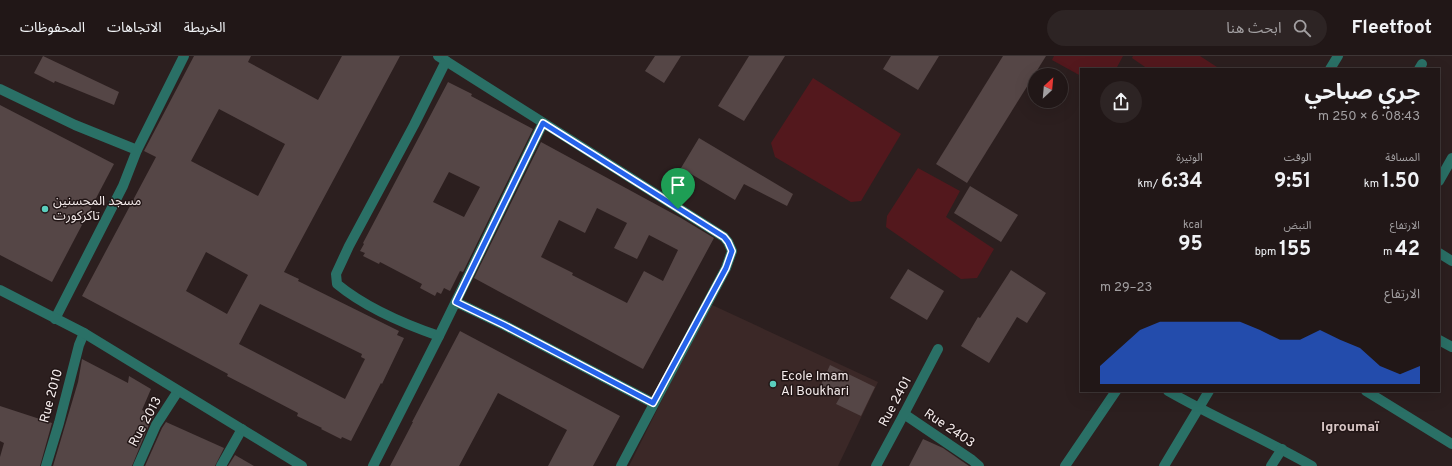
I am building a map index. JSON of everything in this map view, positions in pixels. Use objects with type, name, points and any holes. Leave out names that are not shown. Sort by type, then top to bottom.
[{"type":"street","points":[[55,319],[124,186],[137,150],[184,56]]},
{"type":"street","points":[[1331,68],[1338,56]]},
{"type":"street","points":[[439,336],[414,327],[348,294],[337,284],[336,274],[349,246],[414,125],[442,59],[724,237],[732,251],[726,268],[653,403],[621,466]]},
{"type":"street","points":[[0,90],[75,125],[137,150]]},
{"type":"street","points":[[373,466],[456,302],[543,123]]},
{"type":"street","points":[[1440,179],[1452,158]]},
{"type":"street","points":[[1440,255],[1452,261]]},
{"type":"street","points":[[0,290],[84,334],[302,466]]},
{"type":"street","points":[[456,302],[504,325],[653,403]]},
{"type":"street","name":"Rue 2010","points":[[46,466],[59,423],[79,345],[84,334]]},
{"type":"street","points":[[1440,341],[1452,347]]},
{"type":"street","name":"Rue 2401","points":[[876,466],[938,348]]},
{"type":"street","name":"Rue 2013","points":[[138,466],[156,425],[178,391]]},
{"type":"street","points":[[1065,466],[1115,392]]},
{"type":"street","points":[[1170,392],[1199,409],[1282,449],[1312,466]]},
{"type":"street","points":[[1164,466],[1208,392]]},
{"type":"street","points":[[1368,392],[1452,444]]},
{"type":"street","name":"Rue 2403","points":[[904,414],[972,460],[978,466]]},
{"type":"street","points":[[221,466],[242,429]]},
{"type":"street","points":[[1270,466],[1282,449]]},
{"type":"shaded area","points":[[1054,56],[1123,56],[1117,68],[1080,68],[1080,75],[1052,60]]},
{"type":"shaded area","points":[[1133,56],[1200,56],[1218,68],[1147,68],[1132,58]]},
{"type":"shaded area","points":[[813,78],[901,134],[861,201],[851,202],[775,157],[771,143]]},
{"type":"shaded area","points":[[918,168],[960,191],[946,217],[994,249],[977,278],[961,279],[886,227],[887,216]]},
{"type":"shaded area","name":"Ecole Imam Al Boukhari","points":[[710,304],[878,382],[838,466],[629,466]]},
{"type":"building","points":[[43,56],[119,92],[114,105],[55,81],[54,83],[34,73]]},
{"type":"building","points":[[194,56],[251,56],[248,62],[318,100],[342,56],[400,56],[284,272],[299,279],[298,281],[399,331],[397,335],[404,338],[382,384],[381,383],[351,441],[342,437],[341,439],[321,429],[322,428],[297,416],[298,413],[227,376],[228,374],[82,296],[156,157],[144,151]],"holes":[[[219,109],[285,144],[258,196],[191,161]],[[206,252],[248,275],[227,314],[186,291]],[[260,304],[362,354],[361,357],[365,359],[345,399],[239,344]]]},
{"type":"building","points":[[655,56],[681,56],[664,83],[645,71]]},
{"type":"building","points":[[749,56],[785,56],[744,121],[718,106]]},
{"type":"building","points":[[891,56],[939,56],[918,90],[883,69]]},
{"type":"building","points":[[1003,56],[1046,56],[1039,68],[1028,68],[1028,85],[967,183],[936,164]]},
{"type":"building","points":[[448,82],[533,129],[463,272],[460,271],[450,291],[444,288],[441,294],[437,292],[435,296],[420,288],[422,284],[380,262],[379,264],[363,256],[365,253],[360,251],[364,244],[363,243]],"holes":[[[449,172],[480,187],[464,217],[433,202]]]},
{"type":"building","name":"مسجد المحسنين تاكركورت","points":[[0,105],[114,164],[52,282],[0,255]]},
{"type":"building","points":[[699,138],[793,194],[787,206],[744,184],[735,200],[681,168]]},
{"type":"building","points":[[541,142],[681,218],[714,238],[643,369],[474,278]],"holes":[[[597,208],[627,223],[614,248],[637,259],[649,235],[678,250],[663,281],[644,271],[627,303],[572,275],[573,273],[541,257],[559,220],[585,233]]]},
{"type":"building","points":[[970,186],[1018,215],[1001,242],[954,213]]},
{"type":"building","points":[[908,269],[944,291],[927,320],[890,298]]},
{"type":"building","points":[[1011,270],[1046,293],[1027,323],[1017,317],[989,363],[961,346],[978,317],[980,318]]},
{"type":"building","points":[[460,331],[620,416],[593,466],[548,466],[567,430],[498,393],[459,466],[390,466]]},
{"type":"building","points":[[82,359],[128,383],[129,376],[151,389],[142,410],[154,416],[150,422],[132,466],[53,466],[78,382]]},
{"type":"building","points":[[830,365],[875,387],[861,416],[836,404],[840,397],[820,387]]},
{"type":"building","points":[[0,406],[52,423],[40,466],[0,466],[0,457],[4,443],[0,441]]},
{"type":"building","points":[[166,422],[224,448],[215,466],[145,466]]},
{"type":"building","points":[[923,439],[943,448],[969,466],[909,466]]},
{"type":"building","points":[[235,455],[254,466],[228,466]]},
{"type":"place","name":"مسجد المحسنين تاكركورت","points":[[45,209]]},
{"type":"place","name":"Ecole Imam Al Boukhari","points":[[773,384]]},
{"type":"district","name":"Igroumaï","points":[[1350,427]]},
{"type":"route","points":[[543,123],[678,209],[724,237],[732,251],[726,268],[653,403],[504,325],[456,302],[543,123]]}]
